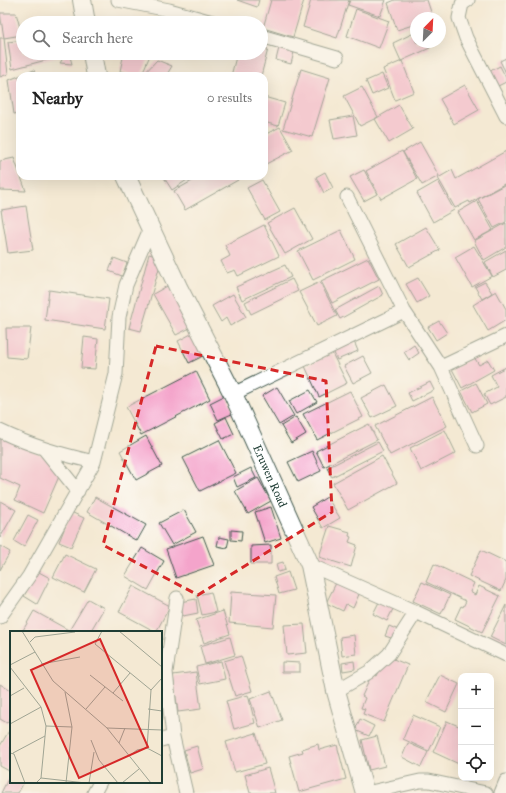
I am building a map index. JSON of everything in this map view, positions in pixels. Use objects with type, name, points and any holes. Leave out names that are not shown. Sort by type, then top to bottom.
[{"type":"street","points":[[82,0],[85,16]]},
{"type":"street","points":[[118,0],[191,16]]},
{"type":"street","points":[[468,0],[462,4],[459,18],[466,38],[506,116]]},
{"type":"street","points":[[268,38],[337,58]]},
{"type":"street","points":[[93,60],[95,72]]},
{"type":"street","name":"Eruwen Road","points":[[128,180],[150,229],[233,394],[310,565],[336,691],[366,793]]},
{"type":"street","points":[[347,197],[404,311],[441,367],[477,446]]},
{"type":"street","points":[[0,617],[29,576],[94,462],[116,374],[119,317],[126,285],[150,229]]},
{"type":"street","points":[[233,394],[404,311]]},
{"type":"street","points":[[441,367],[506,336]]},
{"type":"street","points":[[0,431],[45,450],[94,462]]},
{"type":"street","points":[[45,450],[78,492]]},
{"type":"street","points":[[310,565],[416,612],[506,655]]},
{"type":"street","points":[[177,598],[164,677],[167,739],[186,793]]},
{"type":"street","points":[[336,691],[369,672],[390,654],[416,612]]},
{"type":"street","points":[[366,793],[420,781],[429,781],[486,793]]},
{"type":"street","points":[[501,793],[506,781]]},
{"type":"street","points":[[94,793],[99,783]]},
{"type":"highlighted area","points":[[156,346],[326,381],[332,512],[198,595],[103,545]]},
{"type":"building","points":[[237,0],[259,0],[257,7]]},
{"type":"building","points":[[271,0],[304,0],[293,37],[268,30],[268,16],[266,16]]},
{"type":"building","points":[[311,0],[349,0],[337,38],[303,27]]},
{"type":"building","points":[[350,0],[386,0],[380,16],[348,5]]},
{"type":"building","points":[[395,0],[427,0],[431,12],[410,12],[410,26],[397,30],[388,3]]},
{"type":"building","points":[[356,9],[389,21],[379,48],[347,36]]},
{"type":"building","points":[[0,13],[16,13],[16,36],[4,38]]},
{"type":"building","points":[[410,35],[410,48],[430,48],[401,61],[393,43]]},
{"type":"building","points":[[0,38],[4,38],[8,74],[0,77]]},
{"type":"building","points":[[16,41],[16,60],[46,60],[12,69],[8,42]]},
{"type":"building","points":[[279,48],[294,52],[291,64],[276,60]]},
{"type":"building","points":[[506,58],[506,73],[500,61]]},
{"type":"building","points":[[62,60],[71,60],[72,64],[60,63]]},
{"type":"building","points":[[122,60],[148,60],[143,72],[120,71]]},
{"type":"building","points":[[157,60],[172,66],[168,72],[146,72]]},
{"type":"building","points":[[235,60],[265,60],[262,72],[232,72]]},
{"type":"building","points":[[402,61],[414,92],[395,100],[383,69]]},
{"type":"building","points":[[500,66],[506,78],[506,82],[498,86],[490,71]]},
{"type":"building","points":[[301,69],[330,78],[312,137],[283,129]]},
{"type":"building","points":[[382,74],[388,88],[372,95],[366,81]]},
{"type":"building","points":[[16,77],[16,114],[14,114],[9,80]]},
{"type":"building","points":[[465,85],[479,110],[454,124],[440,99]]},
{"type":"building","points":[[362,87],[378,117],[360,126],[344,96]]},
{"type":"building","points":[[268,98],[285,103],[278,126],[268,123]]},
{"type":"building","points":[[399,105],[413,129],[389,143],[375,119]]},
{"type":"building","points":[[353,116],[357,135],[334,139],[330,120]]},
{"type":"building","points":[[280,127],[293,150],[268,163],[268,133]]},
{"type":"building","points":[[420,142],[439,176],[422,185],[403,152]]},
{"type":"building","points":[[402,151],[417,179],[381,199],[366,171]]},
{"type":"building","points":[[506,151],[506,183],[470,203],[469,201],[455,208],[438,178],[452,170],[456,179]]},
{"type":"building","points":[[14,158],[16,164],[16,180],[22,180],[26,191],[0,190],[0,161]]},
{"type":"building","points":[[364,170],[377,194],[364,201],[350,177]]},
{"type":"building","points":[[325,172],[333,188],[324,193],[316,177]]},
{"type":"building","points":[[166,180],[187,180],[172,190]]},
{"type":"building","points":[[194,180],[238,180],[185,210],[174,191]]},
{"type":"building","points":[[262,180],[280,212],[265,220],[247,188]]},
{"type":"building","points":[[438,181],[454,210],[433,222],[417,193]]},
{"type":"building","points":[[506,184],[506,222],[494,228],[478,199]]},
{"type":"building","points":[[477,201],[493,230],[474,240],[458,212]]},
{"type":"building","points":[[26,206],[33,250],[8,253],[1,210]]},
{"type":"building","points":[[295,208],[312,239],[285,254],[267,223]]},
{"type":"building","points":[[506,223],[506,247],[484,260],[474,241]]},
{"type":"building","points":[[264,225],[279,256],[238,276],[235,270],[227,273],[221,261],[230,256],[225,245]]},
{"type":"building","points":[[426,227],[440,250],[409,267],[396,244]]},
{"type":"building","points":[[341,230],[355,259],[313,280],[298,251]]},
{"type":"building","points":[[474,246],[492,276],[472,287],[455,257]]},
{"type":"building","points":[[506,250],[506,270],[493,277],[485,262]]},
{"type":"building","points":[[149,254],[162,258],[141,331],[129,328]]},
{"type":"building","points":[[114,258],[127,263],[122,276],[109,271]]},
{"type":"building","points":[[368,258],[379,279],[332,303],[321,281]]},
{"type":"building","points":[[285,265],[291,277],[242,300],[236,287]]},
{"type":"building","points":[[418,278],[429,296],[417,303],[406,284]]},
{"type":"building","points":[[292,279],[298,291],[251,314],[245,302]]},
{"type":"building","points":[[320,282],[337,316],[317,326],[299,292]]},
{"type":"building","points":[[485,282],[492,293],[482,299],[475,287]]},
{"type":"building","points":[[169,285],[192,327],[176,335],[153,294]]},
{"type":"building","points":[[379,286],[383,295],[340,319],[335,310]]},
{"type":"building","points":[[49,290],[109,299],[105,329],[45,320]]},
{"type":"building","points":[[496,291],[506,309],[506,320],[488,331],[473,305]]},
{"type":"building","points":[[233,294],[246,317],[230,326],[226,318],[221,322],[212,306]]},
{"type":"building","points":[[439,321],[447,333],[436,340],[428,327]]},
{"type":"building","points":[[6,328],[31,328],[27,359],[7,357]]},
{"type":"building","points":[[193,333],[205,355],[189,363],[178,341]]},
{"type":"building","points":[[84,337],[98,339],[95,369],[81,368]]},
{"type":"building","points":[[353,339],[358,351],[337,360],[332,348]]},
{"type":"building","points":[[414,345],[419,353],[409,360],[404,352]]},
{"type":"building","points":[[332,353],[347,383],[319,397],[305,366]]},
{"type":"building","points":[[363,356],[372,373],[353,383],[344,366]]},
{"type":"building","points":[[474,357],[479,365],[488,360],[494,370],[462,388],[452,369]]},
{"type":"building","points":[[506,367],[506,397],[490,405],[484,394],[497,387],[491,375]]},
{"type":"building","points":[[196,371],[210,399],[141,435],[126,407]]},
{"type":"building","points":[[430,382],[434,390],[412,401],[408,393]]},
{"type":"building","points":[[476,383],[487,404],[472,412],[461,391]]},
{"type":"building","points":[[386,385],[397,406],[372,418],[361,398]]},
{"type":"building","points":[[277,387],[294,416],[279,425],[262,396]]},
{"type":"building","points":[[310,390],[317,402],[296,414],[289,401]]},
{"type":"building","points":[[350,391],[363,417],[317,440],[303,414]]},
{"type":"building","points":[[226,395],[234,413],[218,420],[210,403]]},
{"type":"building","points":[[432,397],[447,426],[390,455],[375,426]]},
{"type":"building","points":[[226,417],[234,434],[223,439],[215,423]]},
{"type":"building","points":[[296,417],[306,434],[291,443],[281,426]]},
{"type":"building","points":[[369,424],[377,440],[324,467],[316,451]]},
{"type":"building","points":[[445,430],[456,453],[421,471],[410,448]]},
{"type":"building","points":[[0,436],[64,465],[43,513],[15,500],[20,487],[0,478]]},
{"type":"building","points":[[146,436],[162,466],[136,480],[120,451]]},
{"type":"building","points":[[219,440],[236,473],[200,491],[183,458]]},
{"type":"building","points":[[378,442],[383,451],[332,477],[327,468]]},
{"type":"building","points":[[312,451],[321,471],[298,482],[288,462]]},
{"type":"building","points":[[382,456],[397,483],[348,510],[333,483]]},
{"type":"building","points":[[251,468],[256,478],[237,487],[233,477]]},
{"type":"building","points":[[258,478],[271,501],[248,514],[235,491]]},
{"type":"building","points":[[95,497],[146,525],[137,541],[87,512]]},
{"type":"building","points":[[327,497],[340,518],[323,528],[311,507]]},
{"type":"building","points":[[0,501],[16,510],[0,538]]},
{"type":"building","points":[[271,507],[281,538],[265,543],[255,512]]},
{"type":"building","points":[[184,510],[196,532],[172,545],[159,523]]},
{"type":"building","points":[[71,512],[84,518],[71,547],[59,542]]},
{"type":"building","points":[[28,515],[38,520],[24,547],[14,541]]},
{"type":"building","points":[[329,526],[350,532],[349,536],[351,537],[349,542],[357,545],[351,567],[319,557]]},
{"type":"building","points":[[231,530],[242,531],[241,541],[231,540]]},
{"type":"building","points":[[203,536],[214,565],[176,578],[166,549]]},
{"type":"building","points":[[219,537],[229,539],[227,548],[217,546]]},
{"type":"building","points":[[271,545],[271,564],[251,564],[251,546]]},
{"type":"building","points":[[0,546],[10,552],[0,570]]},
{"type":"building","points":[[142,548],[164,561],[148,590],[125,576]]},
{"type":"building","points":[[481,550],[506,562],[506,580],[501,591],[469,576]]},
{"type":"building","points":[[65,554],[96,569],[84,592],[53,577]]},
{"type":"building","points":[[283,562],[285,570],[278,572],[276,564]]},
{"type":"building","points":[[434,564],[474,583],[470,592],[475,595],[479,586],[500,596],[482,632],[455,619],[461,606],[463,607],[466,601],[426,582]]},
{"type":"building","points":[[37,571],[50,578],[37,604],[24,596]]},
{"type":"building","points":[[288,572],[294,590],[279,594],[274,577]]},
{"type":"building","points":[[337,581],[360,592],[353,608],[346,604],[343,611],[326,603]]},
{"type":"building","points":[[422,582],[450,595],[441,614],[413,601]]},
{"type":"building","points":[[133,586],[170,606],[157,631],[119,612]]},
{"type":"building","points":[[211,592],[216,612],[202,615],[197,595]]},
{"type":"building","points":[[231,592],[276,595],[273,627],[229,623]]},
{"type":"building","points":[[88,599],[104,608],[91,631],[73,631],[70,629]]},
{"type":"building","points":[[196,599],[198,613],[183,616],[180,602]]},
{"type":"building","points":[[380,600],[394,607],[387,621],[373,614]]},
{"type":"building","points":[[506,605],[506,645],[490,637]]},
{"type":"building","points":[[34,611],[70,631],[23,631]]},
{"type":"building","points":[[223,611],[230,634],[204,643],[196,620]]},
{"type":"building","points":[[304,624],[307,653],[287,655],[284,625]]},
{"type":"building","points":[[389,626],[401,631],[397,640],[385,636]]},
{"type":"building","points":[[354,635],[356,654],[342,656],[340,637]]},
{"type":"building","points":[[230,637],[235,655],[205,664],[200,646]]},
{"type":"building","points":[[241,656],[252,691],[235,696],[224,661]]},
{"type":"building","points":[[386,656],[408,665],[384,722],[363,714],[365,709],[361,708],[365,698],[362,696],[372,674],[377,676]]},
{"type":"building","points":[[221,661],[225,679],[200,684],[196,667]]},
{"type":"building","points":[[354,661],[355,669],[343,671],[342,663]]},
{"type":"building","points":[[282,662],[300,663],[300,672],[282,672]]},
{"type":"building","points":[[196,672],[201,709],[178,712],[173,675]]},
{"type":"building","points":[[440,675],[458,684],[446,712],[426,702]]},
{"type":"building","points":[[0,684],[10,690],[10,718],[7,723],[0,719]]},
{"type":"building","points":[[271,691],[282,720],[260,728],[250,699]]},
{"type":"building","points":[[248,695],[255,723],[234,729],[226,701]]},
{"type":"building","points":[[413,715],[440,727],[429,751],[403,739]]},
{"type":"building","points":[[360,719],[374,726],[369,736],[355,730]]},
{"type":"building","points":[[447,721],[458,726],[458,764],[433,752]]},
{"type":"building","points":[[10,729],[10,771],[0,766],[0,746]]},
{"type":"building","points":[[256,733],[265,764],[235,772],[226,742]]},
{"type":"building","points":[[377,736],[385,766],[369,770],[362,740]]},
{"type":"building","points":[[408,743],[428,752],[421,767],[402,757]]},
{"type":"building","points":[[318,744],[319,750],[337,745],[346,779],[299,792],[289,756],[303,752],[302,749]]},
{"type":"building","points":[[197,746],[203,769],[190,773],[184,750]]},
{"type":"building","points":[[268,768],[275,793],[250,793],[245,775]]},
{"type":"building","points":[[10,775],[10,783],[23,783],[18,793],[1,793]]}]
